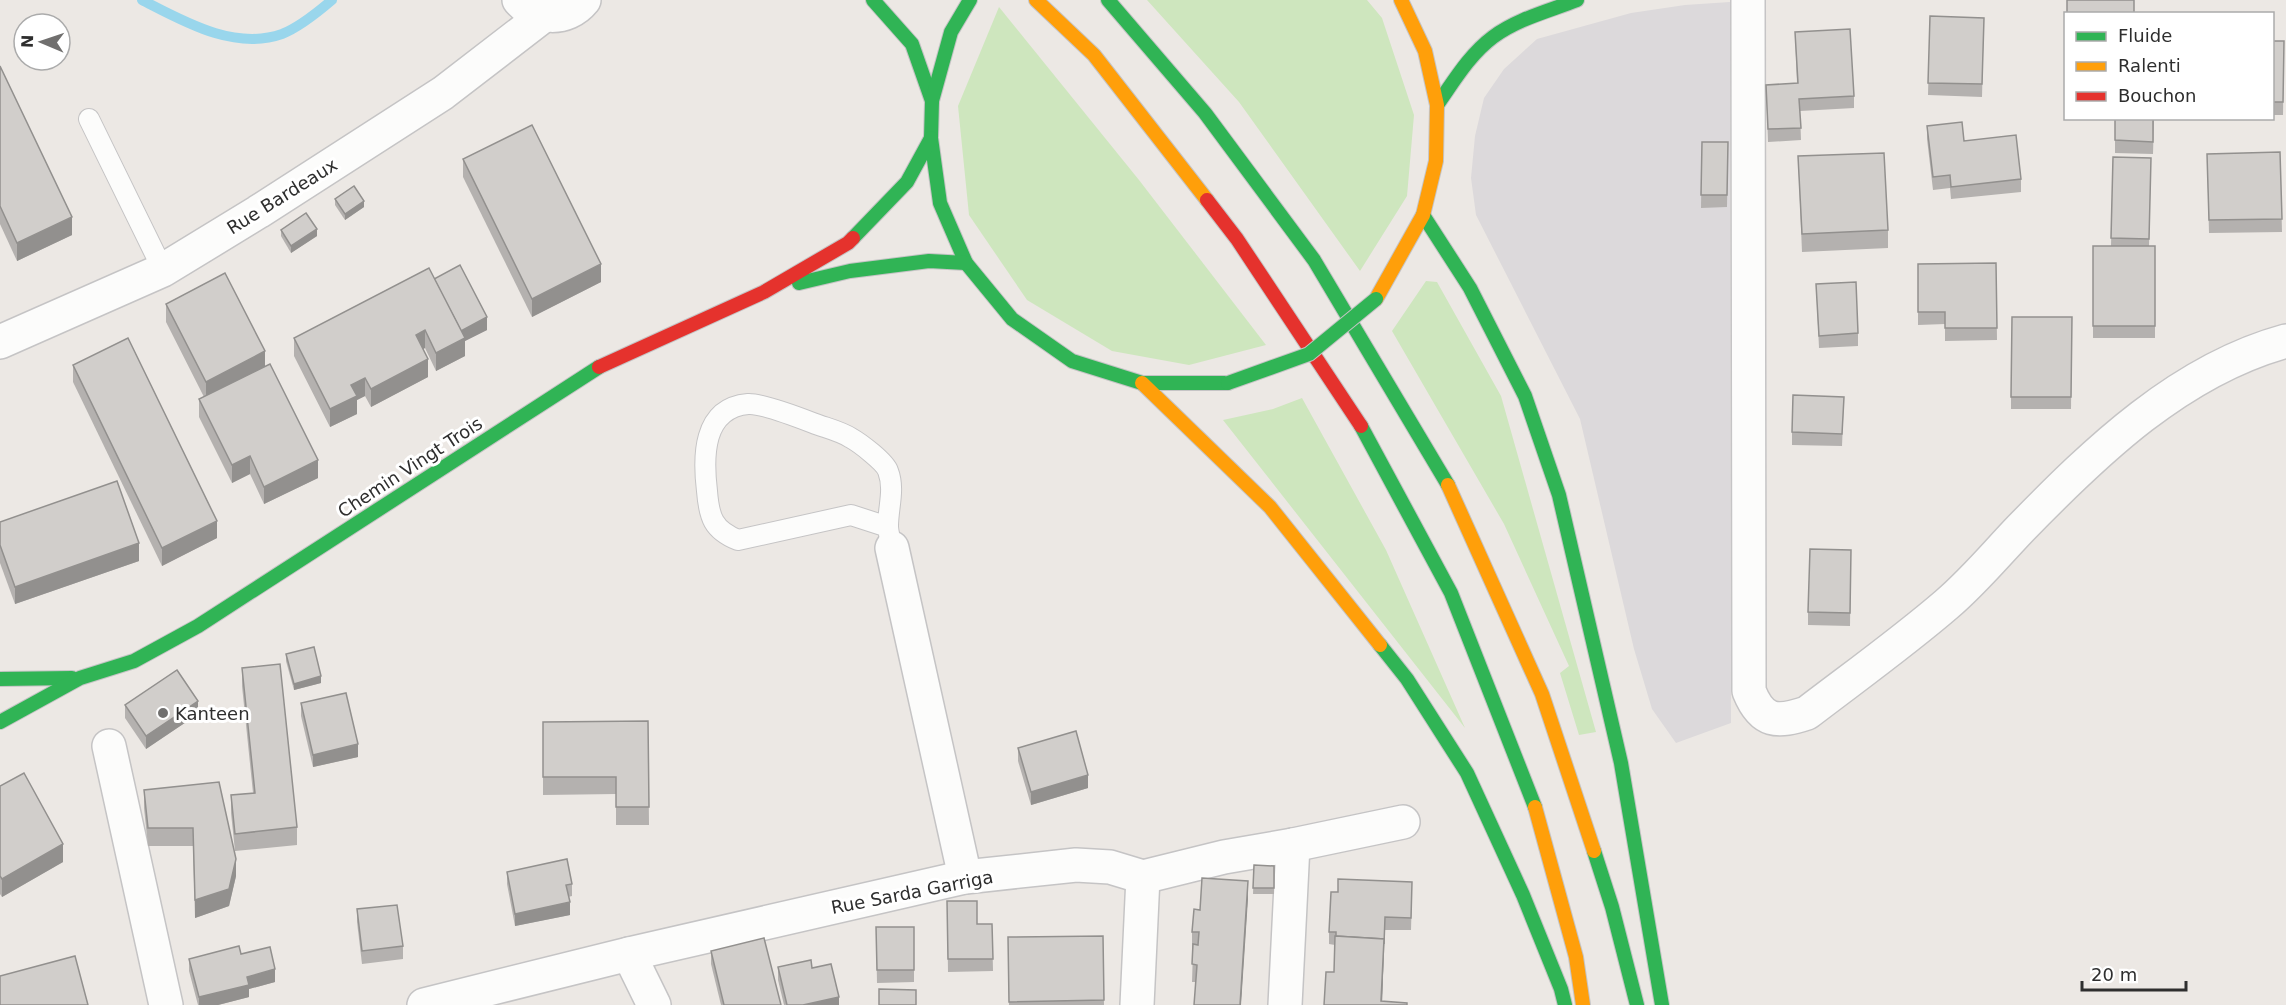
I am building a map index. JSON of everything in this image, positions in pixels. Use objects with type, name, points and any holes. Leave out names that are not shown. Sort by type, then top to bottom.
[{"type":"main road","points":[[873,0],[912,44],[932,101]]},
{"type":"main road","points":[[970,0],[951,32],[932,101],[931,138],[940,203],[966,263],[1012,319],[1072,361],[1142,384],[1228,383],[1309,354],[1376,299],[1424,215],[1436,161],[1437,105],[1425,51],[1401,0]]},
{"type":"main road","points":[[1036,0],[1094,56],[1237,238],[1360,423],[1451,594],[1532,796],[1576,957],[1583,1005]]},
{"type":"main road","points":[[1108,0],[1205,113],[1314,260],[1452,492],[1542,694],[1612,907],[1637,1005]]},
{"type":"main road","points":[[1437,105],[1470,59],[1488,42],[1503,31],[1577,0]]},
{"type":"main road","name":"Chemin Vingt Trois","points":[[0,722],[80,678],[134,661],[198,626],[609,361],[764,292],[848,243],[907,182],[931,138]]},
{"type":"main road","points":[[1424,215],[1470,288],[1526,396],[1559,495],[1621,764],[1662,1005]]},
{"type":"main road","name":"Chemin Vingt Trois","points":[[764,292],[850,271],[929,261],[966,263]]},
{"type":"main road","points":[[1142,384],[1270,507],[1407,679],[1467,773],[1523,895],[1561,989],[1565,1005]]},
{"type":"main road","name":"Chemin Vingt Trois","points":[[0,679],[80,678]]},
{"type":"street","name":"Rue Bardeaux","points":[[0,342],[164,270],[443,93],[531,8],[557,16],[571,12],[584,0]]},
{"type":"street","points":[[1748,0],[1749,691],[1755,705],[1766,716],[1785,720],[1807,713],[1948,603],[2035,514],[2125,429],[2173,393],[2226,363],[2286,341]]},
{"type":"street","points":[[890,537],[965,878]]},
{"type":"street","points":[[109,746],[166,1005]]},
{"type":"street","points":[[1137,1005],[1143,877],[1224,857],[1403,822]]},
{"type":"street","points":[[1285,1005],[1293,845]]},
{"type":"street","name":"Rue Sarda Garriga","points":[[424,1005],[629,954],[965,878],[1076,865],[1110,867],[1143,877]]},
{"type":"street","points":[[629,954],[654,1005]]},
{"type":"lane","points":[[89,119],[164,270]]},
{"type":"lane","points":[[749,403],[800,418],[852,438],[888,470],[891,500],[890,537],[851,515],[738,540],[725,535],[712,521],[708,507],[704,467],[706,444],[712,428],[722,415],[749,403]]},
{"type":"shaded area","points":[[1730,2],[1731,723],[1676,743],[1652,709],[1634,649],[1580,419],[1476,215],[1471,178],[1475,136],[1484,98],[1504,69],[1537,39],[1631,13],[1685,5]]},
{"type":"green space","points":[[1147,0],[1367,0],[1382,18],[1414,115],[1407,196],[1360,271],[1239,102]]},
{"type":"green space","points":[[999,7],[1139,180],[1266,345],[1189,365],[1112,351],[1027,300],[969,215],[958,106]]},
{"type":"green space","points":[[1426,281],[1437,282],[1501,396],[1596,732],[1579,735],[1560,673],[1569,666],[1504,524],[1392,331]]},
{"type":"green space","points":[[1302,398],[1386,550],[1465,728],[1223,420],[1273,409]]},
{"type":"building","points":[[2067,0],[2134,0],[2134,12],[2067,12]]},
{"type":"building","points":[[1930,16],[1984,18],[1982,84],[1928,83]]},
{"type":"building","points":[[1850,29],[1854,96],[1799,99],[1801,128],[1768,129],[1766,85],[1798,83],[1795,32]]},
{"type":"building","points":[[2274,41],[2284,41],[2283,102],[2274,102]]},
{"type":"building","points":[[0,66],[72,217],[17,243],[0,206]]},
{"type":"building","points":[[2115,120],[2153,120],[2153,142],[2115,140]]},
{"type":"building","points":[[1962,122],[1964,141],[2016,135],[2021,179],[1951,187],[1950,175],[1933,177],[1927,126]]},
{"type":"building","points":[[532,125],[601,264],[532,299],[463,159]]},
{"type":"building","points":[[1702,142],[1728,142],[1727,195],[1701,195]]},
{"type":"building","points":[[2280,152],[2282,219],[2209,220],[2207,154]]},
{"type":"building","points":[[1884,153],[1888,230],[1802,234],[1798,156]]},
{"type":"building","points":[[2113,157],[2151,158],[2149,239],[2111,238]]},
{"type":"building","points":[[354,186],[364,201],[345,214],[335,199]]},
{"type":"building","points":[[306,213],[317,229],[291,246],[281,230]]},
{"type":"building","points":[[2093,246],[2155,246],[2155,326],[2093,326]]},
{"type":"building","points":[[1996,263],[1997,328],[1945,328],[1945,312],[1918,312],[1918,264]]},
{"type":"building","points":[[460,265],[487,317],[461,331],[434,279]]},
{"type":"building","points":[[429,268],[465,338],[436,353],[425,330],[416,335],[428,359],[371,389],[365,378],[351,385],[357,396],[330,409],[294,338]]},
{"type":"building","points":[[225,273],[265,351],[206,382],[166,304]]},
{"type":"building","points":[[1856,282],[1858,333],[1819,336],[1816,284]]},
{"type":"building","points":[[2012,317],[2072,317],[2071,397],[2011,397]]},
{"type":"building","points":[[128,338],[217,521],[162,548],[73,365]]},
{"type":"building","points":[[270,364],[318,460],[264,487],[250,456],[232,465],[199,399]]},
{"type":"building","points":[[1793,395],[1844,397],[1842,434],[1792,432]]},
{"type":"building","points":[[117,481],[139,543],[15,587],[0,545],[0,522]]},
{"type":"building","points":[[1810,549],[1851,550],[1850,613],[1808,612]]},
{"type":"building","points":[[314,647],[321,676],[294,684],[286,654]]},
{"type":"building","points":[[280,664],[297,827],[235,834],[231,795],[255,793],[242,668]]},
{"type":"building","points":[[177,670],[198,701],[146,736],[125,705]]},
{"type":"building","points":[[346,693],[358,744],[313,755],[301,703]]},
{"type":"building","points":[[648,721],[649,807],[616,807],[616,777],[543,777],[543,722]]},
{"type":"building","points":[[1076,731],[1088,775],[1031,792],[1018,748]]},
{"type":"building","points":[[24,773],[63,844],[2,879],[0,876],[0,786]]},
{"type":"building","points":[[219,782],[236,859],[229,889],[195,900],[193,828],[148,828],[144,790]]},
{"type":"building","points":[[567,859],[572,884],[566,885],[570,902],[515,914],[507,872]]},
{"type":"building","points":[[1254,865],[1274,866],[1274,888],[1253,888]]},
{"type":"building","points":[[1202,878],[1248,881],[1240,1005],[1194,1005],[1197,965],[1192,964],[1193,944],[1198,945],[1199,932],[1192,932],[1194,909],[1200,910]]},
{"type":"building","points":[[1338,879],[1412,882],[1411,918],[1385,917],[1384,944],[1384,939],[1336,936],[1336,932],[1329,932],[1331,892],[1338,892]]},
{"type":"building","points":[[947,901],[977,901],[977,924],[992,924],[993,959],[948,959]]},
{"type":"building","points":[[397,905],[403,946],[362,951],[357,909]]},
{"type":"building","points":[[876,927],[914,927],[914,970],[877,970]]},
{"type":"building","points":[[1103,936],[1104,1000],[1009,1002],[1008,937]]},
{"type":"building","points":[[1335,936],[1384,939],[1381,1001],[1407,1003],[1407,1005],[1324,1005],[1326,972],[1334,972]]},
{"type":"building","points":[[764,938],[781,1005],[724,1005],[711,951]]},
{"type":"building","points":[[239,946],[241,954],[270,947],[275,969],[247,977],[249,985],[199,997],[189,959]]},
{"type":"building","points":[[75,956],[88,1005],[0,1005],[0,976]]},
{"type":"building","points":[[811,960],[812,968],[831,964],[839,997],[803,1005],[787,1005],[778,967]]},
{"type":"building","points":[[879,989],[916,990],[916,1005],[879,1005]]},
{"type":"waterway","points":[[142,0],[174,17],[209,31],[246,39],[264,38],[289,31],[332,0]]},
{"type":"traffic: fast","points":[[873,0],[912,44],[932,101]]},
{"type":"traffic: fast","points":[[970,0],[951,32],[932,101],[931,138],[940,203],[966,263],[1012,319],[1072,361],[1142,383],[1228,383]]},
{"type":"traffic: fast","points":[[1108,0],[1205,113],[1314,260],[1448,485]]},
{"type":"traffic: fast","points":[[1437,105],[1469,60],[1493,37],[1523,20],[1577,0]]},
{"type":"traffic: fast","points":[[853,238],[907,182],[931,138]]},
{"type":"traffic: fast","points":[[1423,215],[1470,288],[1525,396],[1559,495],[1621,763],[1662,1005]]},
{"type":"traffic: fast","points":[[799,283],[850,271],[929,261],[966,263]]},
{"type":"traffic: fast","points":[[1228,383],[1309,354],[1376,299]]},
{"type":"traffic: fast","points":[[0,722],[80,678],[134,661],[198,626],[599,367]]},
{"type":"traffic: fast","points":[[1361,426],[1451,593],[1535,807]]},
{"type":"traffic: fast","points":[[1380,645],[1407,679],[1467,773],[1523,895],[1561,989],[1565,1005]]},
{"type":"traffic: fast","points":[[0,679],[72,678]]},
{"type":"traffic: fast","points":[[1594,851],[1612,907],[1637,1005]]},
{"type":"traffic: slow","points":[[1036,0],[1094,55],[1207,200]]},
{"type":"traffic: slow","points":[[1376,299],[1423,215],[1436,161],[1437,105],[1425,51],[1401,0]]},
{"type":"traffic: slow","points":[[1142,383],[1270,507],[1380,645]]},
{"type":"traffic: slow","points":[[1448,485],[1542,694],[1594,851]]},
{"type":"traffic: slow","points":[[1535,807],[1576,957],[1583,1005]]},
{"type":"traffic: jam","points":[[1207,200],[1237,239],[1361,426]]},
{"type":"traffic: jam","points":[[599,367],[764,292],[853,238]]},
{"type":"place","name":"Kanteen","points":[[163,713]]}]
